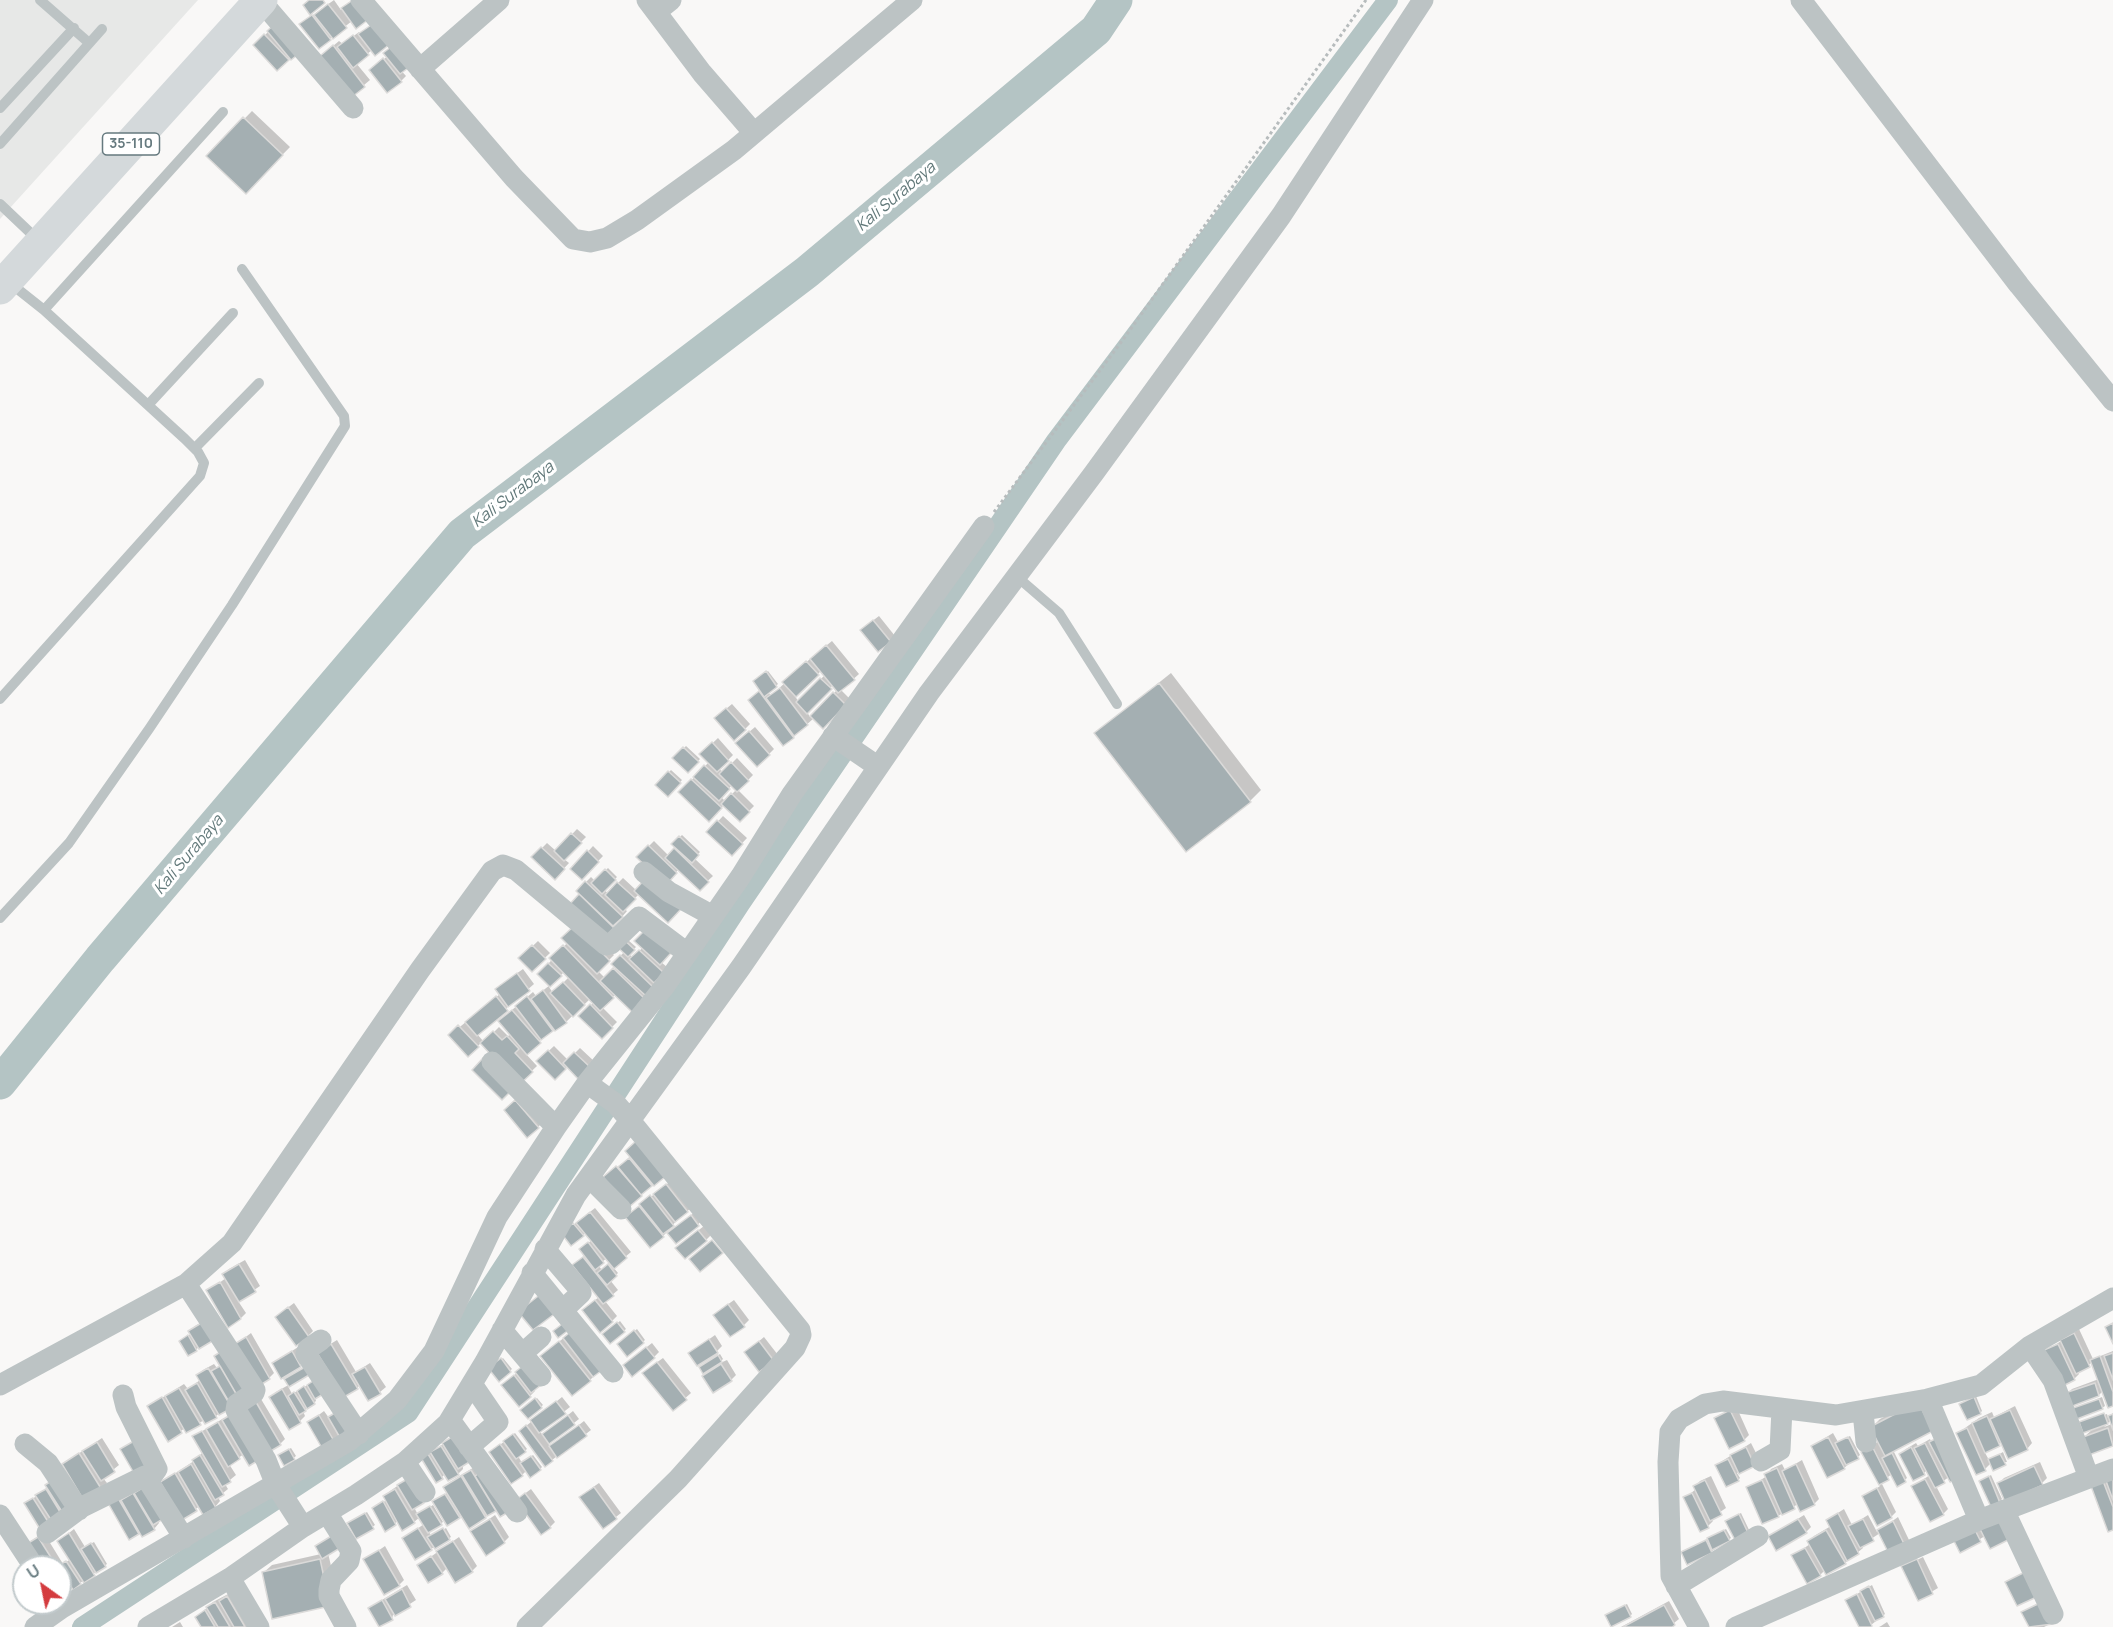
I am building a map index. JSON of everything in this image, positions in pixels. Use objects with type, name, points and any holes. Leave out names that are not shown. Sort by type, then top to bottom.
[{"type":"main road","name":"35-110","points":[[2,280],[42,244],[261,0]]},
{"type":"street","points":[[261,0],[353,108]]},
{"type":"street","points":[[361,0],[514,178],[573,239],[590,242],[607,238],[637,220],[754,133],[912,0]]},
{"type":"street","points":[[420,69],[499,0]]},
{"type":"street","points":[[148,1627],[230,1578],[299,1522],[327,1513],[405,1462],[450,1420],[545,1249],[589,1176],[622,1112],[741,967],[870,762],[1094,473],[1281,216],[1423,0]]},
{"type":"street","points":[[1801,0],[2019,285],[2113,401]]},
{"type":"street","points":[[658,4],[702,73],[754,133]]},
{"type":"street","points":[[72,1599],[277,1486],[359,1434],[397,1400],[434,1351],[497,1217],[556,1127],[591,1085],[664,987],[984,526]]},
{"type":"street","points":[[837,739],[870,762]]},
{"type":"street","points":[[0,1385],[186,1284],[232,1243],[420,970],[492,871],[503,865],[516,870],[606,945],[611,944],[639,917],[687,953]]},
{"type":"street","points":[[644,872],[669,892],[713,916]]},
{"type":"street","points":[[492,1062],[556,1127]]},
{"type":"street","points":[[527,1627],[678,1479],[795,1348],[801,1335],[800,1330],[622,1112],[591,1085]]},
{"type":"street","points":[[589,1176],[621,1209]]},
{"type":"street","points":[[545,1249],[581,1293],[563,1310]]},
{"type":"street","points":[[532,1273],[613,1372]]},
{"type":"street","points":[[186,1284],[255,1390],[236,1407],[270,1468],[277,1486],[299,1522]]},
{"type":"street","points":[[1699,1627],[1671,1576],[1668,1462],[1670,1432],[1688,1412],[1704,1404],[1723,1401],[1836,1415],[1928,1399],[1981,1385],[2027,1349],[2113,1298]]},
{"type":"street","points":[[502,1330],[541,1376]]},
{"type":"street","points":[[523,1353],[541,1337]]},
{"type":"street","points":[[321,1340],[308,1349],[306,1354],[359,1434]]},
{"type":"street","points":[[2027,1349],[2053,1380],[2084,1480]]},
{"type":"street","points":[[469,1447],[498,1422],[472,1384]]},
{"type":"street","points":[[123,1395],[126,1407],[157,1469],[149,1480]]},
{"type":"street","points":[[1928,1399],[1979,1520]]},
{"type":"street","points":[[1761,1461],[1780,1450],[1782,1409]]},
{"type":"street","points":[[1863,1412],[1866,1442]]},
{"type":"street","points":[[450,1420],[517,1512]]},
{"type":"street","points":[[25,1444],[48,1463],[79,1510]]},
{"type":"street","points":[[405,1462],[425,1492]]},
{"type":"street","points":[[1736,1627],[1979,1520],[2113,1469]]},
{"type":"street","points":[[47,1533],[79,1510],[146,1476],[184,1538]]},
{"type":"street","points":[[2004,1510],[2053,1614]]},
{"type":"street","points":[[327,1513],[351,1551],[349,1561],[332,1580],[329,1590],[329,1596],[346,1627]]},
{"type":"street","points":[[0,1515],[26,1555]]},
{"type":"street","points":[[1676,1586],[1758,1536]]},
{"type":"street","points":[[230,1578],[260,1627]]},
{"type":"street","points":[[35,1627],[49,1615]]},
{"type":"lane","points":[[40,0],[88,42]]},
{"type":"lane","points":[[0,108],[74,28]]},
{"type":"lane","points":[[0,144],[88,42],[102,29]]},
{"type":"lane","points":[[44,310],[223,112]]},
{"type":"lane","points":[[0,204],[42,244]]},
{"type":"lane","points":[[0,918],[69,843],[143,739],[232,605],[345,426],[344,416],[242,269]]},
{"type":"lane","points":[[0,699],[200,476],[204,463],[195,448],[44,310],[2,280]]},
{"type":"lane","points":[[148,405],[233,313]]},
{"type":"lane","points":[[195,448],[259,383]]},
{"type":"lane","points":[[1015,575],[1059,613],[1116,704]]},
{"type":"path","points":[[984,526],[1125,337],[1366,0]]},
{"type":"shaded area","points":[[0,0],[198,0],[0,219]]},
{"type":"building","points":[[309,0],[323,0],[325,3],[310,15],[303,5]]},
{"type":"building","points":[[353,0],[369,19],[356,29],[341,8]]},
{"type":"building","points":[[328,4],[347,28],[333,39],[314,15]]},
{"type":"building","points":[[312,15],[331,40],[319,49],[299,24]]},
{"type":"building","points":[[277,22],[301,52],[291,60],[267,31]]},
{"type":"building","points":[[374,23],[390,44],[375,56],[358,34]]},
{"type":"building","points":[[264,34],[289,60],[277,71],[253,45]]},
{"type":"building","points":[[353,35],[369,55],[353,68],[337,47]]},
{"type":"building","points":[[395,44],[412,65],[400,74],[383,53]]},
{"type":"building","points":[[333,45],[365,87],[352,97],[320,56]]},
{"type":"building","points":[[383,58],[402,82],[387,93],[369,70]]},
{"type":"building","points":[[243,117],[283,155],[246,194],[206,156]]},
{"type":"building","points":[[873,620],[891,642],[878,652],[860,630]]},
{"type":"building","points":[[826,645],[855,680],[838,693],[810,659]]},
{"type":"building","points":[[806,661],[819,675],[796,697],[782,682]]},
{"type":"building","points":[[766,671],[777,687],[764,697],[753,681]]},
{"type":"building","points":[[820,678],[832,689],[807,714],[796,702]]},
{"type":"building","points":[[1159,683],[1251,802],[1186,852],[1094,733]]},
{"type":"building","points":[[780,688],[808,725],[794,736],[766,698]]},
{"type":"building","points":[[759,691],[794,738],[783,746],[748,700]]},
{"type":"building","points":[[833,692],[846,705],[823,729],[810,716]]},
{"type":"building","points":[[726,708],[746,730],[734,741],[714,718]]},
{"type":"building","points":[[749,731],[770,755],[757,767],[735,743]]},
{"type":"building","points":[[712,742],[729,761],[717,772],[699,754]]},
{"type":"building","points":[[683,747],[699,762],[688,773],[672,758]]},
{"type":"building","points":[[731,762],[749,781],[737,792],[719,774]]},
{"type":"building","points":[[704,765],[730,789],[719,801],[693,777]]},
{"type":"building","points":[[668,771],[681,783],[668,797],[655,785]]},
{"type":"building","points":[[691,779],[722,808],[709,822],[678,792]]},
{"type":"building","points":[[731,793],[750,812],[740,822],[721,804]]},
{"type":"building","points":[[717,820],[743,844],[732,856],[706,832]]},
{"type":"building","points":[[571,833],[582,843],[564,861],[554,851]]},
{"type":"building","points":[[679,836],[699,855],[692,863],[671,844]]},
{"type":"building","points":[[648,845],[677,873],[666,885],[636,857]]},
{"type":"building","points":[[541,847],[565,869],[555,880],[531,857]]},
{"type":"building","points":[[674,848],[709,882],[700,891],[665,858]]},
{"type":"building","points":[[587,850],[599,862],[582,880],[570,869]]},
{"type":"building","points":[[605,869],[616,880],[602,894],[591,883]]},
{"type":"building","points":[[648,876],[682,908],[668,923],[634,891]]},
{"type":"building","points":[[585,881],[623,917],[613,926],[576,891]]},
{"type":"building","points":[[617,882],[636,899],[623,912],[605,895]]},
{"type":"building","points":[[579,894],[614,928],[604,939],[569,905]]},
{"type":"building","points":[[575,925],[610,961],[597,974],[561,938]]},
{"type":"building","points":[[646,929],[671,953],[660,965],[634,941]]},
{"type":"building","points":[[620,936],[635,950],[628,957],[613,943]]},
{"type":"building","points":[[532,945],[546,959],[532,972],[518,958]]},
{"type":"building","points":[[563,945],[614,998],[600,1011],[549,958]]},
{"type":"building","points":[[639,950],[664,973],[654,983],[629,959]]},
{"type":"building","points":[[620,955],[654,988],[646,996],[611,964]]},
{"type":"building","points":[[548,963],[562,976],[550,987],[537,974]]},
{"type":"building","points":[[613,968],[646,1000],[633,1013],[600,981]]},
{"type":"building","points":[[517,973],[530,991],[508,1007],[495,989]]},
{"type":"building","points":[[563,982],[585,1005],[573,1017],[550,993]]},
{"type":"building","points":[[543,990],[567,1023],[555,1031],[531,999]]},
{"type":"building","points":[[496,996],[508,1011],[477,1036],[465,1022]]},
{"type":"building","points":[[527,996],[553,1031],[541,1040],[515,1006]]},
{"type":"building","points":[[590,1004],[613,1028],[602,1039],[578,1016]]},
{"type":"building","points":[[512,1010],[541,1043],[527,1055],[498,1021]]},
{"type":"building","points":[[458,1025],[479,1047],[468,1057],[448,1035]]},
{"type":"building","points":[[493,1031],[502,1040],[507,1036],[519,1049],[515,1053],[533,1072],[519,1085],[480,1043]]},
{"type":"building","points":[[548,1050],[566,1069],[555,1080],[536,1061]]},
{"type":"building","points":[[574,1052],[591,1068],[579,1080],[563,1063]]},
{"type":"building","points":[[483,1058],[514,1088],[502,1100],[472,1070]]},
{"type":"building","points":[[515,1100],[539,1128],[527,1138],[504,1110]]},
{"type":"building","points":[[636,1141],[666,1176],[654,1186],[625,1151]]},
{"type":"building","points":[[629,1158],[652,1186],[641,1195],[618,1167]]},
{"type":"building","points":[[616,1166],[642,1196],[629,1207],[603,1177]]},
{"type":"building","points":[[666,1184],[688,1212],[675,1222],[653,1194]]},
{"type":"building","points":[[650,1195],[674,1226],[663,1234],[639,1204]]},
{"type":"building","points":[[639,1206],[664,1237],[650,1248],[625,1217]]},
{"type":"building","points":[[590,1212],[627,1258],[614,1269],[576,1223]]},
{"type":"building","points":[[691,1215],[699,1226],[676,1244],[667,1233]]},
{"type":"building","points":[[573,1223],[584,1236],[571,1246],[561,1233]]},
{"type":"building","points":[[698,1230],[707,1241],[685,1259],[675,1248]]},
{"type":"building","points":[[712,1240],[723,1253],[700,1272],[689,1259]]},
{"type":"building","points":[[588,1242],[604,1263],[595,1270],[579,1249]]},
{"type":"building","points":[[583,1257],[614,1296],[603,1304],[572,1265]]},
{"type":"building","points":[[239,1264],[256,1292],[239,1302],[222,1274]]},
{"type":"building","points":[[608,1264],[617,1276],[607,1285],[597,1273]]},
{"type":"building","points":[[220,1282],[241,1319],[228,1328],[206,1290]]},
{"type":"building","points":[[542,1293],[557,1312],[533,1330],[518,1312]]},
{"type":"building","points":[[595,1300],[613,1322],[600,1333],[582,1310]]},
{"type":"building","points":[[728,1304],[745,1327],[730,1337],[713,1315]]},
{"type":"building","points":[[288,1307],[309,1337],[296,1346],[275,1317]]},
{"type":"building","points":[[208,1319],[219,1337],[199,1349],[188,1331]]},
{"type":"building","points":[[565,1322],[570,1329],[558,1338],[553,1331]]},
{"type":"building","points":[[617,1322],[625,1332],[610,1344],[602,1334]]},
{"type":"building","points":[[2113,1323],[2113,1344],[2105,1327]]},
{"type":"building","points":[[574,1329],[605,1368],[593,1377],[563,1338]]},
{"type":"building","points":[[634,1330],[644,1343],[627,1357],[617,1344]]},
{"type":"building","points":[[2074,1333],[2090,1367],[2076,1374],[2060,1340]]},
{"type":"building","points":[[188,1335],[197,1351],[188,1356],[179,1341]]},
{"type":"building","points":[[246,1337],[270,1379],[257,1387],[233,1345]]},
{"type":"building","points":[[709,1339],[718,1353],[697,1366],[688,1353]]},
{"type":"building","points":[[559,1341],[591,1381],[572,1396],[540,1356]]},
{"type":"building","points":[[759,1341],[774,1361],[759,1372],[744,1352]]},
{"type":"building","points":[[331,1344],[358,1389],[344,1397],[317,1353]]},
{"type":"building","points":[[2058,1344],[2075,1380],[2061,1387],[2044,1350]]},
{"type":"building","points":[[646,1347],[655,1358],[632,1377],[623,1365]]},
{"type":"building","points":[[225,1349],[250,1390],[238,1397],[214,1356]]},
{"type":"building","points":[[292,1351],[301,1367],[281,1379],[272,1363]]},
{"type":"building","points":[[2113,1353],[2113,1380],[2104,1356]]},
{"type":"building","points":[[718,1355],[722,1362],[703,1374],[699,1367]]},
{"type":"building","points":[[2100,1356],[2113,1392],[2113,1406],[2108,1408],[2090,1360]]},
{"type":"building","points":[[501,1358],[511,1372],[499,1382],[488,1368]]},
{"type":"building","points":[[657,1362],[687,1400],[673,1411],[642,1373]]},
{"type":"building","points":[[721,1364],[732,1381],[713,1393],[702,1376]]},
{"type":"building","points":[[524,1365],[541,1385],[531,1393],[515,1372]]},
{"type":"building","points":[[220,1366],[238,1397],[229,1402],[211,1371]]},
{"type":"building","points":[[305,1367],[309,1375],[289,1387],[284,1379]]},
{"type":"building","points":[[365,1367],[381,1394],[368,1401],[352,1374]]},
{"type":"building","points":[[208,1368],[232,1408],[219,1415],[196,1375]]},
{"type":"building","points":[[514,1375],[531,1397],[519,1407],[501,1385]]},
{"type":"building","points":[[316,1379],[325,1393],[315,1399],[307,1385]]},
{"type":"building","points":[[197,1383],[217,1418],[205,1424],[185,1390]]},
{"type":"building","points":[[2095,1383],[2099,1396],[2070,1407],[2065,1393]]},
{"type":"building","points":[[304,1386],[315,1404],[307,1409],[297,1391]]},
{"type":"building","points":[[179,1388],[201,1425],[186,1433],[165,1396]]},
{"type":"building","points":[[282,1389],[301,1423],[289,1430],[269,1397]]},
{"type":"building","points":[[294,1392],[306,1411],[299,1415],[288,1396]]},
{"type":"building","points":[[162,1397],[182,1433],[168,1442],[147,1406]]},
{"type":"building","points":[[253,1397],[281,1445],[269,1452],[241,1404]]},
{"type":"building","points":[[1974,1397],[1981,1414],[1967,1420],[1959,1404]]},
{"type":"building","points":[[535,1398],[542,1408],[528,1419],[520,1410]]},
{"type":"building","points":[[2099,1399],[2103,1409],[2077,1419],[2073,1408]]},
{"type":"building","points":[[556,1401],[566,1414],[539,1433],[530,1420]]},
{"type":"building","points":[[1918,1402],[1933,1431],[1885,1456],[1870,1427]]},
{"type":"building","points":[[340,1410],[354,1434],[342,1441],[328,1417]]},
{"type":"building","points":[[1730,1410],[1745,1441],[1729,1449],[1714,1418]]},
{"type":"building","points":[[2010,1410],[2028,1450],[2008,1459],[1990,1419]]},
{"type":"building","points":[[235,1412],[262,1458],[249,1466],[222,1420]]},
{"type":"building","points":[[2104,1413],[2108,1424],[2083,1433],[2079,1422]]},
{"type":"building","points":[[2113,1414],[2113,1430],[2108,1416]]},
{"type":"building","points":[[319,1415],[338,1448],[326,1455],[307,1422]]},
{"type":"building","points":[[568,1415],[575,1425],[549,1444],[542,1434]]},
{"type":"building","points":[[1987,1416],[2000,1446],[1985,1453],[1972,1423]]},
{"type":"building","points":[[218,1422],[240,1459],[228,1467],[206,1429]]},
{"type":"building","points":[[526,1425],[553,1461],[545,1467],[519,1431]]},
{"type":"building","points":[[579,1425],[587,1436],[557,1458],[549,1446]]},
{"type":"building","points":[[1967,1428],[1986,1471],[1976,1475],[1956,1433]]},
{"type":"building","points":[[2108,1428],[2113,1446],[2089,1455],[2083,1437]]},
{"type":"building","points":[[202,1431],[231,1482],[222,1487],[192,1436]]},
{"type":"building","points":[[513,1434],[526,1452],[516,1459],[503,1441]]},
{"type":"building","points":[[455,1435],[471,1461],[458,1469],[442,1443]]},
{"type":"building","points":[[1828,1437],[1845,1469],[1827,1478],[1811,1446]]},
{"type":"building","points":[[1848,1437],[1859,1459],[1846,1465],[1835,1443]]},
{"type":"building","points":[[1939,1437],[1960,1477],[1950,1482],[1929,1442]]},
{"type":"building","points":[[134,1441],[149,1468],[135,1475],[120,1449]]},
{"type":"building","points":[[97,1442],[115,1472],[101,1481],[82,1451]]},
{"type":"building","points":[[1925,1443],[1945,1483],[1935,1488],[1914,1448]]},
{"type":"building","points":[[500,1444],[523,1476],[511,1484],[489,1452]]},
{"type":"building","points":[[441,1446],[459,1475],[448,1481],[430,1452]]},
{"type":"building","points":[[1872,1446],[1889,1480],[1879,1485],[1861,1452]]},
{"type":"building","points":[[1746,1447],[1755,1466],[1739,1474],[1730,1455]]},
{"type":"building","points":[[1911,1447],[1925,1475],[1913,1481],[1899,1454]]},
{"type":"building","points":[[289,1449],[295,1460],[284,1466],[278,1455]]},
{"type":"building","points":[[79,1453],[102,1490],[84,1501],[62,1464]]},
{"type":"building","points":[[1892,1453],[1906,1482],[1897,1487],[1882,1458]]},
{"type":"building","points":[[428,1454],[443,1479],[436,1483],[421,1458]]},
{"type":"building","points":[[2000,1454],[2006,1465],[1993,1471],[1988,1459]]},
{"type":"building","points":[[200,1455],[224,1495],[215,1500],[192,1460]]},
{"type":"building","points":[[531,1456],[541,1470],[530,1478],[520,1463]]},
{"type":"building","points":[[1728,1459],[1739,1481],[1726,1487],[1715,1465]]},
{"type":"building","points":[[191,1464],[216,1508],[203,1515],[178,1472]]},
{"type":"building","points":[[1796,1464],[1815,1505],[1800,1512],[1782,1471]]},
{"type":"building","points":[[2034,1466],[2043,1485],[2005,1502],[1997,1483]]},
{"type":"building","points":[[1777,1468],[1795,1509],[1782,1515],[1764,1474]]},
{"type":"building","points":[[471,1470],[496,1511],[487,1516],[462,1475]]},
{"type":"building","points":[[484,1470],[510,1511],[500,1517],[475,1476]]},
{"type":"building","points":[[175,1473],[197,1511],[182,1520],[160,1482]]},
{"type":"building","points":[[461,1476],[486,1518],[469,1529],[443,1487]]},
{"type":"building","points":[[1989,1476],[2000,1503],[1991,1507],[1979,1481]]},
{"type":"building","points":[[409,1478],[424,1503],[412,1510],[397,1485]]},
{"type":"building","points":[[1925,1479],[1944,1515],[1930,1522],[1911,1486]]},
{"type":"building","points":[[2113,1479],[2113,1500],[2106,1481]]},
{"type":"building","points":[[53,1480],[74,1513],[66,1518],[45,1485]]},
{"type":"building","points":[[1705,1480],[1722,1515],[1710,1521],[1693,1486]]},
{"type":"building","points":[[1762,1480],[1779,1517],[1762,1524],[1746,1487]]},
{"type":"building","points":[[2103,1481],[2113,1507],[2113,1530],[2108,1532],[2091,1486]]},
{"type":"building","points":[[149,1484],[168,1516],[153,1525],[134,1493]]},
{"type":"building","points":[[594,1487],[617,1519],[603,1529],[579,1497]]},
{"type":"building","points":[[1877,1488],[1892,1518],[1877,1526],[1862,1496]]},
{"type":"building","points":[[46,1489],[65,1520],[55,1526],[35,1495]]},
{"type":"building","points":[[395,1489],[415,1523],[402,1531],[383,1496]]},
{"type":"building","points":[[133,1493],[155,1530],[142,1537],[121,1500]]},
{"type":"building","points":[[525,1493],[551,1528],[541,1535],[516,1500]]},
{"type":"building","points":[[1692,1493],[1709,1528],[1700,1532],[1683,1497]]},
{"type":"building","points":[[445,1494],[460,1518],[447,1526],[432,1501]]},
{"type":"building","points":[[33,1498],[52,1528],[43,1534],[24,1503]]},
{"type":"building","points":[[118,1498],[139,1534],[129,1540],[108,1503]]},
{"type":"building","points":[[383,1501],[396,1525],[385,1532],[372,1508]]},
{"type":"building","points":[[430,1506],[442,1525],[428,1533],[416,1514]]},
{"type":"building","points":[[365,1513],[374,1529],[356,1539],[347,1523]]},
{"type":"building","points":[[1838,1513],[1859,1554],[1847,1561],[1826,1520]]},
{"type":"building","points":[[1739,1514],[1749,1535],[1736,1542],[1725,1521]]},
{"type":"building","points":[[1999,1517],[2010,1539],[1990,1549],[1979,1527]]},
{"type":"building","points":[[490,1519],[505,1543],[486,1556],[470,1531]]},
{"type":"building","points":[[1798,1519],[1807,1533],[1776,1551],[1768,1536]]},
{"type":"building","points":[[1863,1519],[1874,1541],[1860,1548],[1848,1526]]},
{"type":"building","points":[[1893,1521],[1905,1546],[1889,1554],[1877,1530]]},
{"type":"building","points":[[418,1528],[432,1550],[415,1560],[402,1538]]},
{"type":"building","points":[[443,1528],[450,1540],[435,1549],[427,1537]]},
{"type":"building","points":[[1974,1528],[1981,1542],[1960,1553],[1953,1539]]},
{"type":"building","points":[[1724,1530],[1730,1541],[1712,1550],[1707,1538]]},
{"type":"building","points":[[1826,1530],[1846,1564],[1826,1575],[1807,1541]]},
{"type":"building","points":[[338,1532],[345,1545],[322,1559],[315,1546]]},
{"type":"building","points":[[69,1533],[95,1576],[84,1583],[72,1564],[72,1555],[66,1555],[57,1541]]},
{"type":"building","points":[[38,1537],[49,1555],[28,1555],[22,1547]]},
{"type":"building","points":[[1706,1540],[1712,1553],[1687,1565],[1681,1552]]},
{"type":"building","points":[[453,1541],[473,1572],[455,1583],[436,1551]]},
{"type":"building","points":[[91,1543],[106,1567],[96,1573],[81,1549]]},
{"type":"building","points":[[1805,1548],[1821,1576],[1807,1584],[1791,1555]]},
{"type":"building","points":[[379,1550],[400,1586],[384,1595],[363,1559]]},
{"type":"building","points":[[431,1556],[443,1574],[428,1583],[417,1565]]},
{"type":"building","points":[[320,1559],[330,1606],[272,1619],[262,1572]]},
{"type":"building","points":[[1917,1559],[1933,1594],[1918,1601],[1901,1566]]},
{"type":"building","points":[[72,1570],[81,1584],[73,1590],[72,1588]]},
{"type":"building","points":[[2029,1570],[2041,1595],[2017,1606],[2005,1582]]},
{"type":"building","points":[[1869,1586],[1884,1617],[1875,1621],[1860,1591]]},
{"type":"building","points":[[402,1589],[411,1607],[395,1616],[385,1599]]},
{"type":"building","points":[[1857,1594],[1871,1627],[1859,1627],[1845,1600]]},
{"type":"building","points":[[227,1596],[245,1627],[234,1627],[219,1601]]},
{"type":"building","points":[[382,1600],[393,1620],[379,1627],[368,1608]]},
{"type":"building","points":[[215,1602],[230,1627],[218,1627],[206,1607]]},
{"type":"building","points":[[2042,1602],[2053,1624],[2029,1627],[2021,1612]]},
{"type":"building","points":[[1625,1605],[1631,1617],[1611,1627],[1605,1615]]},
{"type":"building","points":[[1664,1605],[1675,1625],[1672,1627],[1623,1627]]},
{"type":"building","points":[[205,1610],[215,1627],[201,1627],[195,1617]]},
{"type":"waterway","name":"Kali Surabaya","points":[[0,1083],[100,959],[462,534],[807,272],[1096,30],[1116,0]]},
{"type":"waterway","points":[[82,1627],[408,1413],[740,904],[1056,441],[1388,0]]}]
